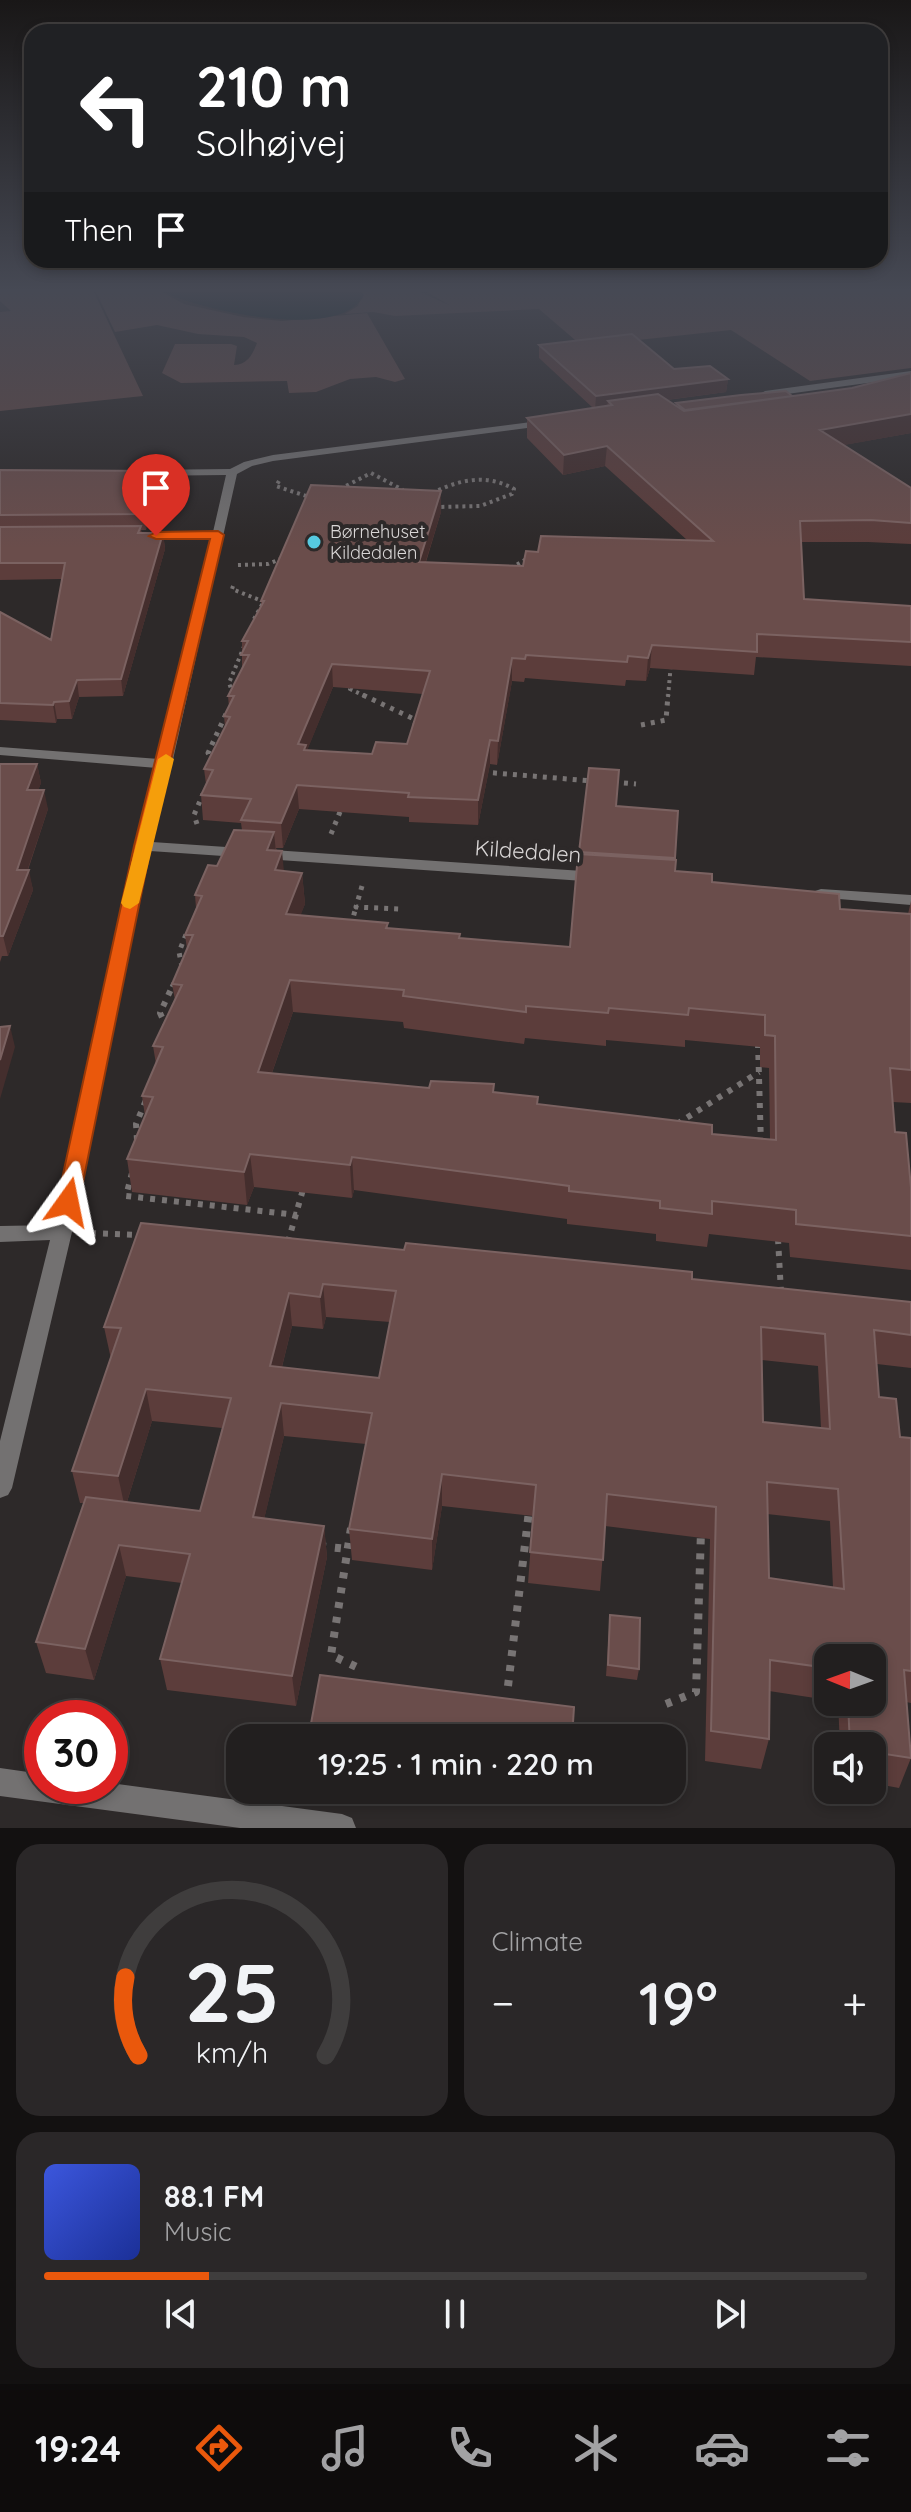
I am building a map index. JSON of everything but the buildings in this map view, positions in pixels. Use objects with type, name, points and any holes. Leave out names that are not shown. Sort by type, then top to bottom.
[{"type":"street","points":[[750,396],[887,377]]},
{"type":"street","points":[[124,473],[232,472],[248,464],[273,458],[552,423]]},
{"type":"street","points":[[0,1488],[62,1232],[143,846],[165,764],[232,472]]},
{"type":"street","points":[[124,536],[218,535]]},
{"type":"street","points":[[0,751],[165,764]]},
{"type":"street","name":"Kildedalen","points":[[143,846],[613,878]]},
{"type":"street","points":[[801,892],[911,900]]},
{"type":"street","points":[[0,1234],[62,1232]]},
{"type":"street","points":[[0,1782],[342,1828]]},
{"type":"path","points":[[330,492],[337,491],[359,473],[366,472],[409,494]]},
{"type":"path","points":[[284,479],[276,482],[276,486],[323,500]]},
{"type":"path","points":[[429,494],[449,484],[475,480],[493,481],[514,489],[512,494],[497,502],[435,507]]},
{"type":"path","points":[[238,565],[282,561],[288,547]]},
{"type":"path","points":[[510,569],[532,555]]},
{"type":"path","points":[[242,593],[262,601],[277,598]]},
{"type":"path","points":[[251,628],[262,601]]},
{"type":"path","points":[[234,698],[229,683],[246,642]]},
{"type":"path","points":[[641,725],[666,720],[672,657]]},
{"type":"path","points":[[354,676],[350,689],[416,720],[413,734]]},
{"type":"path","points":[[215,766],[208,753],[228,712]]},
{"type":"path","points":[[471,771],[636,784]]},
{"type":"path","points":[[204,791],[194,815],[195,824],[210,825]]},
{"type":"path","points":[[322,858],[348,793]]},
{"type":"path","points":[[316,833],[331,834]]},
{"type":"path","points":[[348,881],[363,882],[349,932]]},
{"type":"path","points":[[356,907],[399,909]]},
{"type":"path","points":[[172,1037],[160,1013],[184,964],[179,952],[191,924]]},
{"type":"path","points":[[746,1148],[762,1150],[757,1038]]},
{"type":"path","points":[[666,1131],[759,1072]]},
{"type":"path","points":[[138,1149],[136,1124],[148,1095]]},
{"type":"path","points":[[134,1165],[126,1196],[297,1215]]},
{"type":"path","points":[[301,1250],[287,1248],[309,1170]]},
{"type":"path","points":[[767,1296],[782,1298],[777,1226]]},
{"type":"path","points":[[62,1232],[156,1235]]},
{"type":"path","points":[[508,1686],[530,1504]]},
{"type":"path","points":[[666,1704],[696,1692],[701,1515]]},
{"type":"path","points":[[353,1518],[331,1655],[363,1670]]},
{"type":"path","points":[[316,1545],[347,1549]]},
{"type":"path","points":[[699,1593],[715,1595]]},
{"type":"shaded area","points":[[0,377],[134,377],[143,396],[0,411]]},
{"type":"shaded area","points":[[170,377],[372,377],[350,379],[316,392],[289,393],[287,381],[181,383]]},
{"type":"shaded area","points":[[377,377],[405,379],[395,382]]},
{"type":"shaded area","points":[[804,377],[839,377],[810,381]]},
{"type":"slow traffic","points":[[130,903],[166,759]]},
{"type":"place","name":"Børnehuset Kildedalen","points":[[314,542]]},
{"type":"route","points":[[68,1202],[143,846],[218,535],[156,536]]}]
